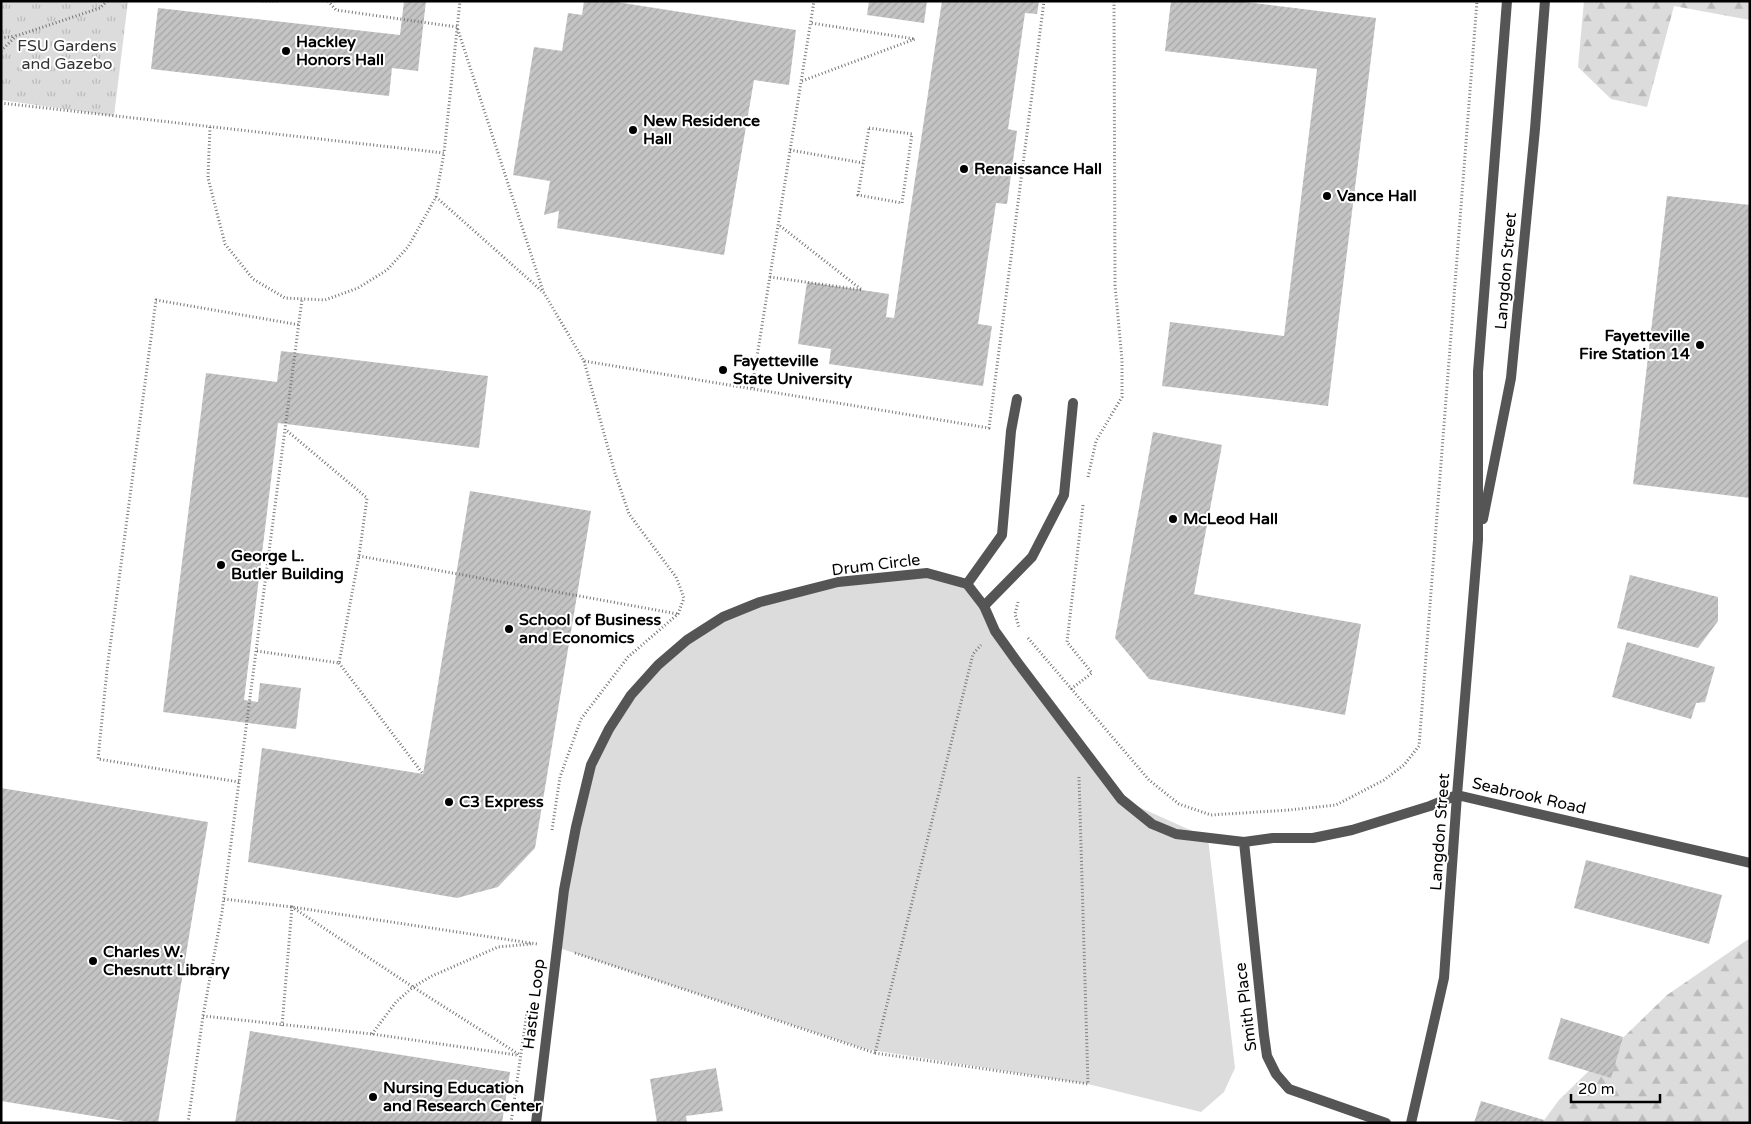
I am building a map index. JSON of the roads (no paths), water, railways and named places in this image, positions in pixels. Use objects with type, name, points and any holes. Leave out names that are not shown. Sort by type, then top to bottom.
[{"type":"street","name":"Langdon Street","points":[[1411,1123],[1444,978],[1478,540],[1478,372],[1507,1]]},
{"type":"street","name":"Langdon Street","points":[[1478,540],[1511,378],[1535,129],[1545,1]]},
{"type":"street","points":[[1017,399],[1011,431],[1002,535],[967,584],[984,606],[995,631],[1018,664],[1121,799],[1152,824],[1176,834],[1244,842]]},
{"type":"street","points":[[984,606],[1032,557],[1064,495],[1073,403]]},
{"type":"street","name":"Drum Circle","points":[[564,890],[576,827],[591,766],[609,729],[631,695],[658,665],[688,640],[722,617],[760,602],[838,582],[927,573],[967,584]]},
{"type":"street","name":"Seabrook Road","points":[[1244,842],[1272,838],[1313,838],[1352,830],[1430,806],[1457,795],[1750,863]]},
{"type":"street","name":"Smith Place","points":[[1244,842],[1264,1035],[1267,1056],[1276,1074],[1289,1089],[1386,1123]]},
{"type":"street","name":"Hastie Loop","points":[[536,1123],[564,890]]},
{"type":"place","name":"Hackley Honors Hall","points":[[286,51]]},
{"type":"place","name":"New Residence Hall","points":[[633,130]]},
{"type":"place","name":"Renaissance Hall","points":[[964,169]]},
{"type":"place","name":"Vance Hall","points":[[1327,196]]},
{"type":"place","name":"Fayetteville Fire Station 14","points":[[1700,345]]},
{"type":"place","name":"Fayetteville State University","points":[[723,370]]},
{"type":"place","name":"McLeod Hall","points":[[1173,519]]},
{"type":"place","name":"George L. Butler Building","points":[[221,565]]},
{"type":"place","name":"School of Business and Economics","points":[[509,629]]},
{"type":"place","name":"C3 Express","points":[[449,802]]},
{"type":"place","name":"Charles W. Chesnutt Library","points":[[93,961]]},
{"type":"place","name":"Nursing Education and Research Center","points":[[373,1097]]},
{"type":"park label","name":"FSU Gardens and Gazebo","points":[[67,55]]}]
